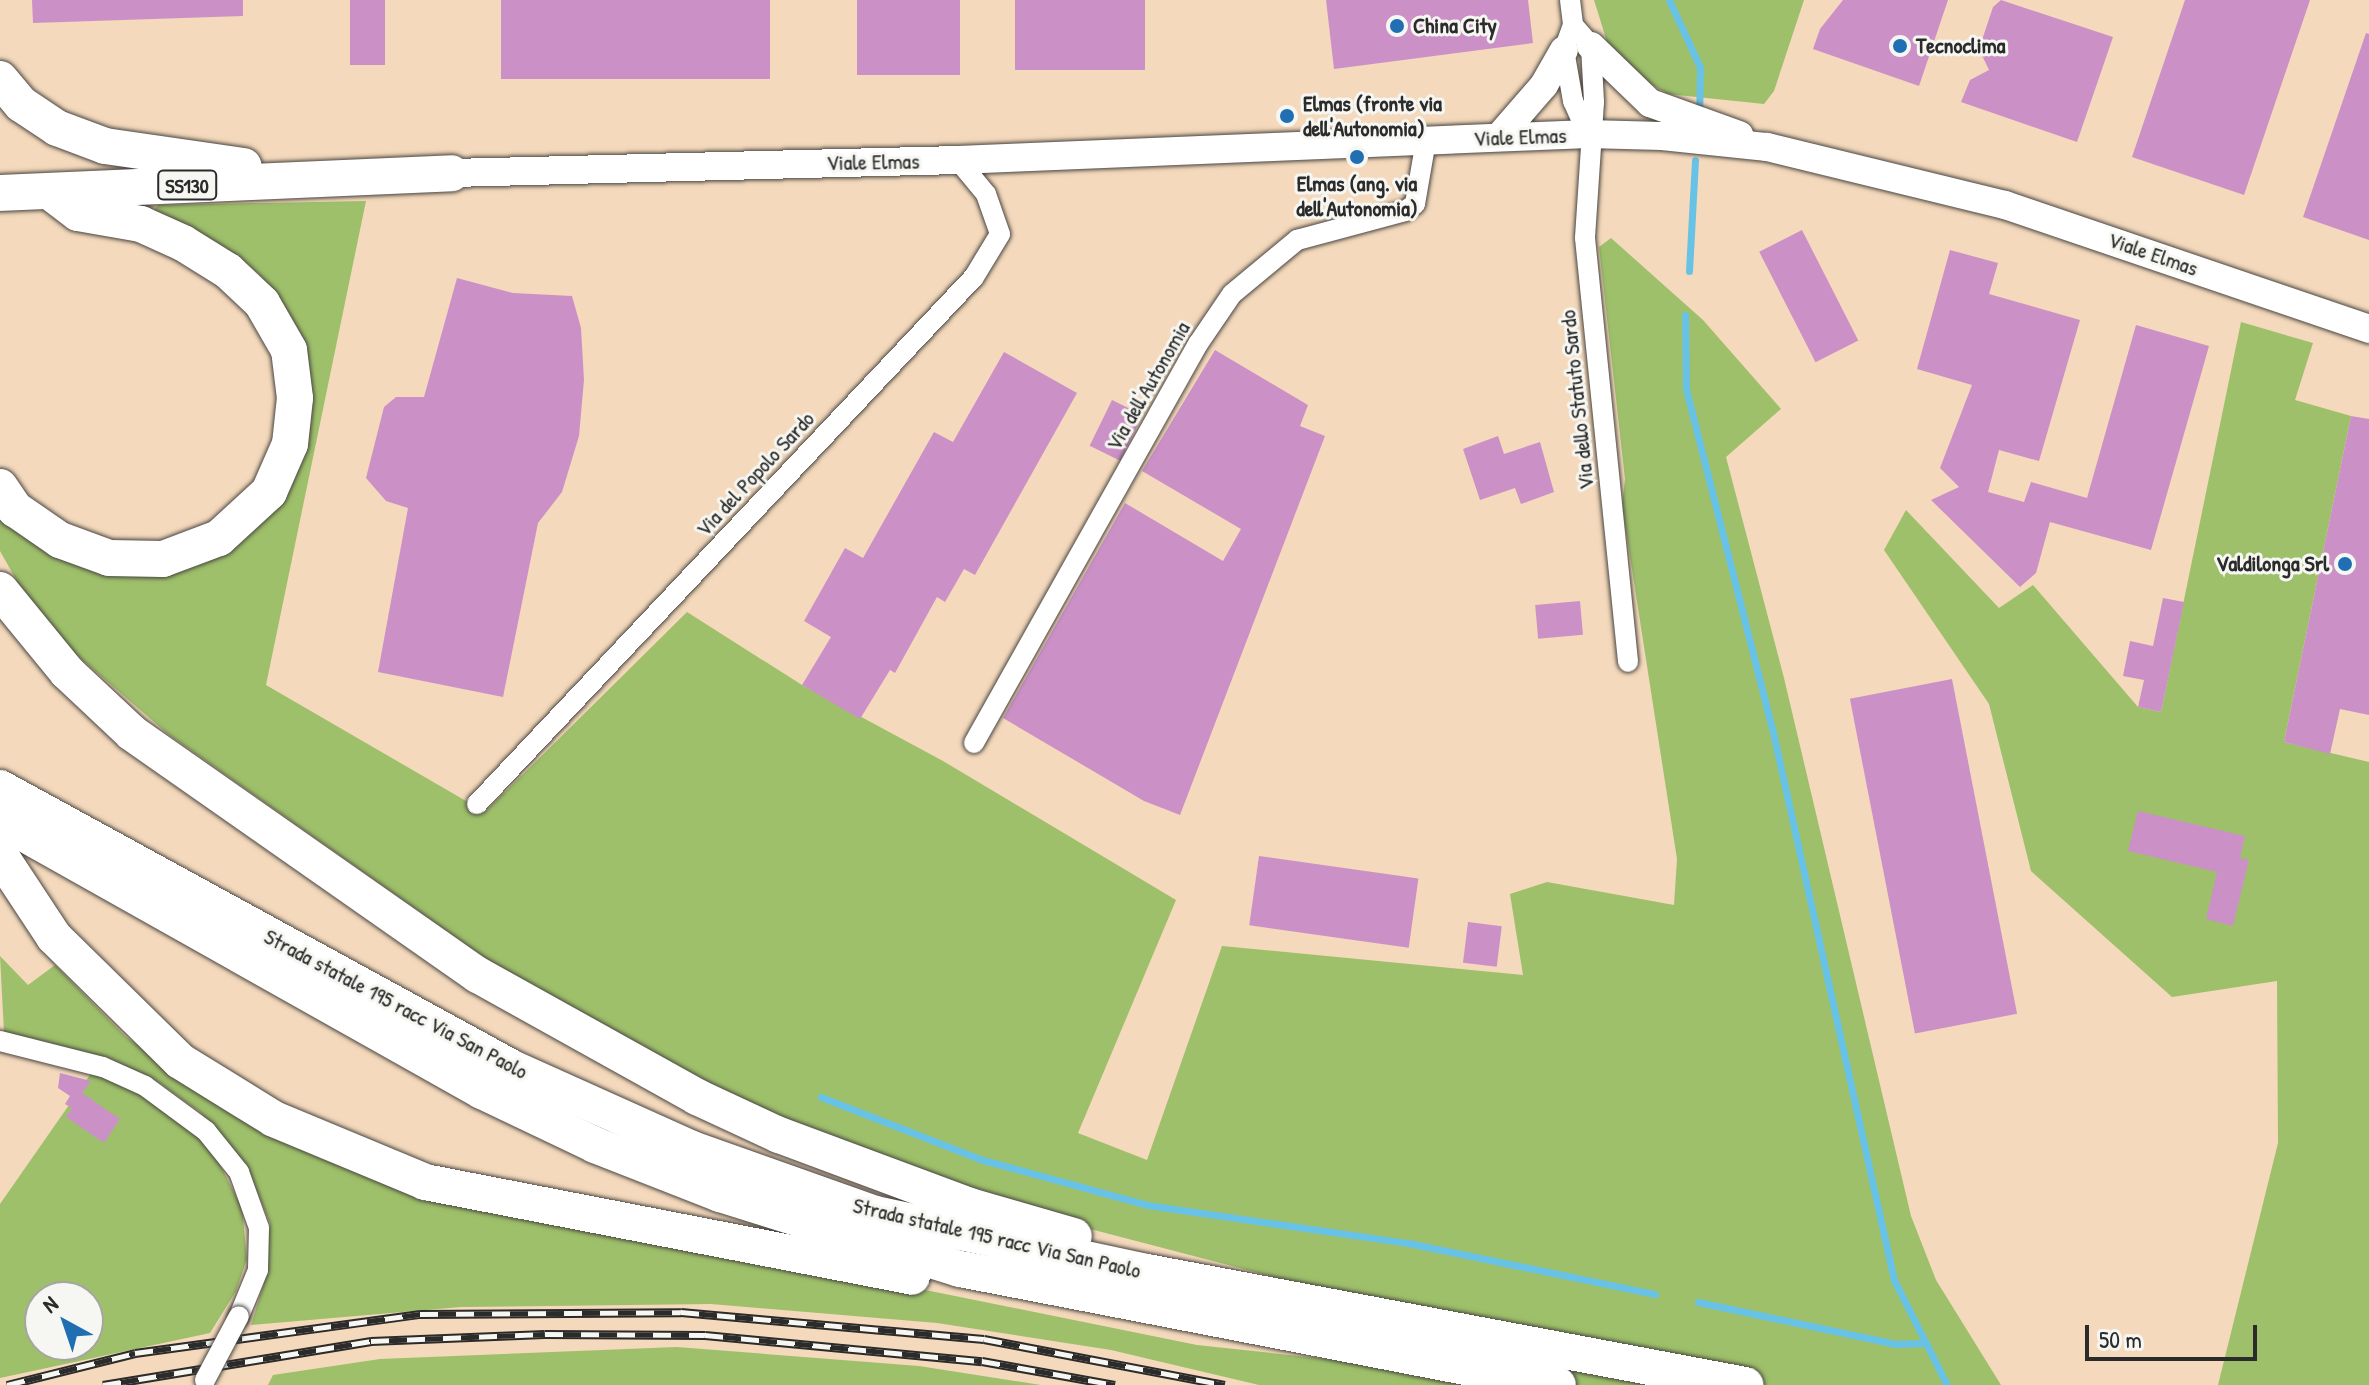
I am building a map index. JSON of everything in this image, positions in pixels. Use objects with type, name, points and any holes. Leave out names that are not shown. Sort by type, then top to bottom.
[{"type":"highway","points":[[0,79],[21,104],[57,128],[105,146],[325,178]]},
{"type":"highway","name":"SS130","points":[[3,193],[452,173]]},
{"type":"highway","points":[[0,487],[15,509],[60,540],[109,558],[163,559],[219,538],[269,492],[290,444],[295,398],[289,350],[262,303],[228,271],[183,243],[141,224],[78,213],[50,192]]},
{"type":"highway","points":[[0,590],[67,672],[132,733],[478,975],[697,1097],[779,1135],[970,1206],[1112,1247],[1147,1272]]},
{"type":"highway","name":"Strada statale 195 racc Via San Paolo","points":[[0,788],[512,1068],[692,1149],[876,1214],[1147,1272],[1404,1339],[1558,1385]]},
{"type":"highway","name":"Strada statale 195 racc Via San Paolo","points":[[0,820],[482,1091],[595,1145],[806,1224],[960,1269],[1404,1339],[1745,1385]]},
{"type":"highway","points":[[0,855],[54,937],[180,1061],[274,1119],[341,1149],[425,1182],[919,1279],[960,1269]]},
{"type":"main road","points":[[1499,137],[1544,85],[1576,40],[1650,103],[1770,147]]},
{"type":"main road","name":"Viale Elmas","points":[[452,173],[958,160],[1588,134],[1770,147],[2005,205],[2369,329]]},
{"type":"street","name":"Via dello Statuto Sardo","points":[[1570,0],[1576,40],[1594,102],[1588,134],[1585,238],[1628,662]]},
{"type":"street","name":"Via dell'Autonomia","points":[[974,743],[1198,344],[1232,294],[1297,240],[1405,211],[1415,204],[1426,140]]},
{"type":"street","name":"Via del Popolo Sardo","points":[[477,804],[974,277],[1000,234],[986,194],[958,160]]},
{"type":"street","points":[[0,1041],[103,1067],[145,1086],[206,1131],[239,1172],[259,1228],[258,1270],[239,1316],[204,1383]]},
{"type":"green space","points":[[1594,0],[1804,0],[1774,91],[1764,104],[1668,94],[1637,76],[1608,45]]},
{"type":"green space","points":[[366,201],[266,685],[485,812],[687,612],[802,685],[943,761],[1176,900],[1078,1133],[1147,1160],[1222,946],[1523,975],[1510,894],[1547,882],[1674,905],[1677,859],[1622,505],[1625,479],[1599,247],[1611,238],[1703,320],[1781,409],[1726,457],[1784,678],[1911,1216],[1936,1280],[2001,1385],[1259,1385],[1111,1350],[937,1323],[711,1304],[461,1307],[251,1325],[265,1280],[270,1223],[251,1177],[230,1145],[200,1112],[151,1077],[4,1032],[0,956],[28,985],[55,965],[126,1037],[256,1126],[322,1159],[397,1183],[1197,1345],[1345,1361],[1320,1289],[1052,1219],[783,1124],[522,984],[168,734],[72,651],[18,583],[0,551],[0,520],[51,556],[111,573],[264,511],[291,319],[259,274],[237,255],[153,212],[158,205]]},
{"type":"green space","points":[[2241,322],[2313,343],[2295,400],[2351,416],[2284,742],[2369,762],[2369,1385],[2218,1385],[2278,1143],[2277,981],[2172,997],[2031,871],[1989,704],[1884,550],[1906,510],[1999,608],[2033,585],[2138,707],[2161,712]]},
{"type":"green space","points":[[92,1072],[138,1090],[191,1127],[214,1153],[242,1208],[247,1259],[236,1291],[210,1333],[104,1356],[104,1281],[24,1281],[24,1361],[79,1361],[0,1378],[0,1204]]},
{"type":"green space","points":[[677,1347],[919,1366],[1041,1385],[268,1385],[273,1375],[380,1359]]},
{"type":"building","points":[[32,0],[243,0],[243,16],[33,23]]},
{"type":"building","points":[[350,0],[385,0],[385,65],[350,65]]},
{"type":"building","points":[[501,0],[770,0],[770,79],[501,79]]},
{"type":"building","points":[[857,0],[960,0],[960,75],[857,75]]},
{"type":"building","points":[[1015,0],[1145,0],[1145,70],[1015,70]]},
{"type":"building","name":"China City","points":[[1326,0],[1528,0],[1533,43],[1334,69]]},
{"type":"building","points":[[1843,0],[1948,0],[1919,86],[1813,49],[1820,29]]},
{"type":"building","points":[[2001,0],[2113,37],[2077,142],[1961,102],[1970,80],[1989,70],[1979,49],[1993,7]]},
{"type":"building","points":[[2185,0],[2310,0],[2244,195],[2132,157]]},
{"type":"building","points":[[2366,33],[2369,34],[2369,240],[2303,217]]},
{"type":"building","points":[[1802,230],[1858,340],[1816,362],[1759,252]]},
{"type":"building","points":[[1950,250],[1998,263],[1989,294],[2080,320],[2039,461],[1999,450],[1988,492],[2024,502],[2031,482],[2087,498],[2136,325],[2209,346],[2151,550],[2050,522],[2036,573],[2020,587],[1931,500],[1959,487],[1940,468],[1972,385],[1917,369]]},
{"type":"building","points":[[457,278],[513,293],[572,296],[581,328],[584,380],[579,436],[562,492],[538,523],[503,697],[378,672],[408,508],[386,501],[366,478],[384,407],[396,397],[424,397]]},
{"type":"building","points":[[1215,350],[1308,405],[1300,426],[1325,436],[1180,815],[1144,801],[1003,718],[1125,503],[1223,561],[1241,529],[1142,471]]},
{"type":"building","points":[[1004,352],[1077,393],[975,575],[964,569],[945,602],[937,597],[895,673],[890,670],[860,719],[802,685],[831,637],[804,621],[845,548],[863,558],[934,432],[953,442]]},
{"type":"building","points":[[1112,400],[1143,415],[1120,461],[1090,446]]},
{"type":"building","name":"Valdilonga Srl","points":[[2351,416],[2369,419],[2369,715],[2340,709],[2330,754],[2284,742]]},
{"type":"building","points":[[1498,436],[1504,454],[1540,442],[1554,492],[1521,504],[1515,488],[1480,500],[1463,449]]},
{"type":"building","points":[[2163,598],[2184,602],[2161,712],[2138,707],[2144,680],[2123,676],[2130,641],[2153,646]]},
{"type":"building","points":[[1580,601],[1583,635],[1538,639],[1535,605]]},
{"type":"building","points":[[1952,679],[2017,1014],[1915,1034],[1850,699]]},
{"type":"building","points":[[2138,811],[2245,836],[2240,858],[2249,860],[2233,926],[2206,919],[2217,872],[2128,851]]},
{"type":"building","points":[[1259,856],[1418,878],[1409,948],[1249,925]]},
{"type":"building","points":[[1468,922],[1502,926],[1497,967],[1463,963]]},
{"type":"building","points":[[60,1073],[91,1081],[82,1093],[120,1119],[104,1143],[66,1117],[72,1108],[65,1104],[70,1096],[58,1088]]},
{"type":"waterway","points":[[1669,0],[1700,67],[1699,106]]},
{"type":"waterway","points":[[1689,271],[1695,160]]},
{"type":"waterway","points":[[1685,315],[1686,389],[1772,728],[1894,1280],[1947,1385]]},
{"type":"waterway","points":[[821,1097],[983,1160],[1147,1205],[1408,1243],[1655,1294]]},
{"type":"waterway","points":[[1698,1302],[1895,1344],[1926,1343]]},
{"type":"railway","points":[[7,1385],[135,1353],[420,1314],[681,1312],[984,1339],[1225,1385]]},
{"type":"railway","points":[[103,1385],[371,1341],[545,1334],[705,1335],[982,1361],[1115,1385]]},
{"type":"place","name":"China City","points":[[1397,26]]},
{"type":"place","name":"Tecnoclima","points":[[1900,46]]},
{"type":"place","name":"Elmas (fronte via dell'Autonomia)","points":[[1287,116]]},
{"type":"place","name":"Elmas (ang. via dell'Autonomia)","points":[[1357,157]]},
{"type":"place","name":"Valdilonga Srl","points":[[2345,564]]}]
